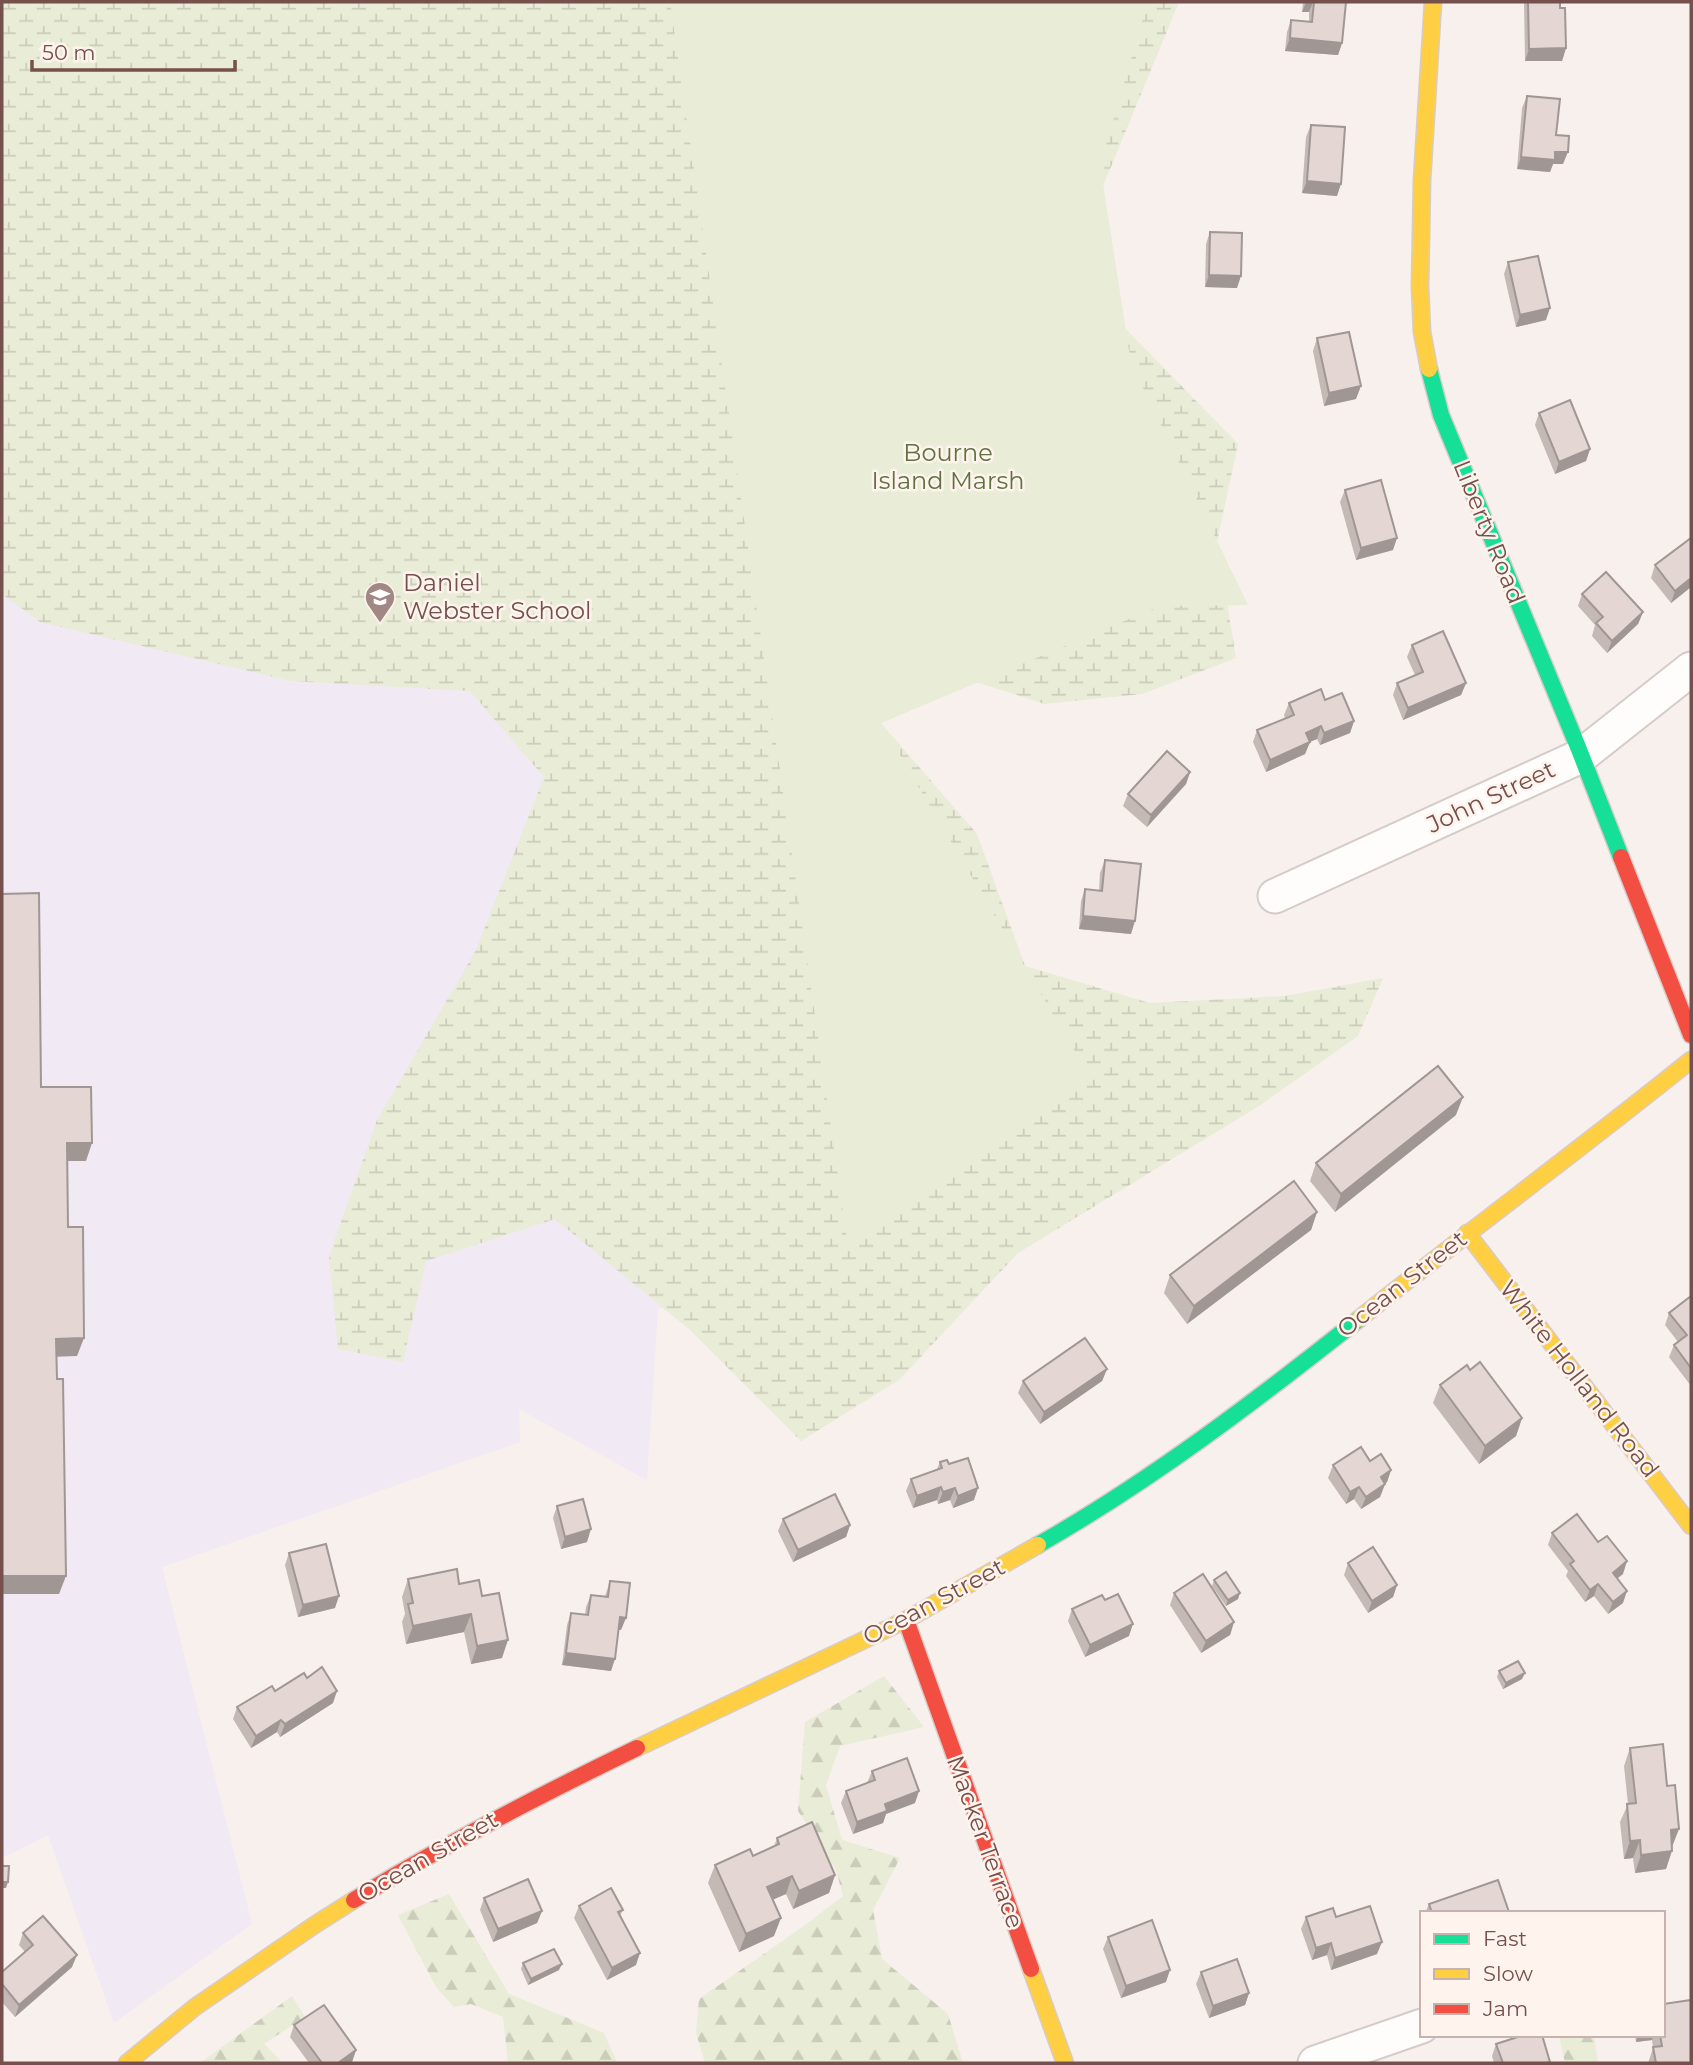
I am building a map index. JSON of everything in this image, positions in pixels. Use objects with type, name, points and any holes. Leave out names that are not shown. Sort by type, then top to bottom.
[{"type":"street","name":"Liberty Road","points":[[1433,2],[1421,206],[1421,309],[1427,362],[1441,415],[1581,755],[1691,1035]]},
{"type":"street","name":"John Street","points":[[1275,896],[1581,755],[1691,669]]},
{"type":"street","name":"Ocean Street","points":[[127,2063],[195,2007],[316,1924],[471,1831],[560,1785],[906,1620],[1071,1526],[1137,1484],[1325,1346],[1691,1060]]},
{"type":"street","name":"White Holland Road","points":[[1467,1233],[1691,1526]]},
{"type":"street","name":"Macker Terrace","points":[[906,1620],[1065,2063]]},
{"type":"street","points":[[1315,2063],[1420,2027]]},
{"type":"shaded area","name":"Daniel Webster School","points":[[2,2],[670,2],[848,1246],[658,1309],[647,1480],[519,1409],[520,1442],[162,1567],[252,1924],[114,2023],[48,1835],[2,1858]]},
{"type":"green space","points":[[2,2],[1179,2],[1103,186],[1125,328],[1238,444],[1217,542],[1236,658],[1142,694],[1044,704],[894,655],[881,723],[977,834],[1025,966],[1150,1003],[1285,996],[1383,978],[1358,1036],[1259,1106],[1018,1253],[899,1380],[801,1441],[690,1330],[555,1219],[426,1261],[403,1362],[338,1349],[329,1256],[377,1120],[476,950],[544,777],[470,691],[291,681],[40,622],[2,594]]},
{"type":"green space","name":"Bourne Island Marsh","points":[[670,2],[1148,2],[1100,165],[1131,363],[1248,605],[1160,606],[881,723],[1091,1079],[848,1246]]},
{"type":"green space","points":[[884,1676],[924,1727],[840,1746],[826,1785],[842,1840],[900,1858],[873,1910],[882,1959],[948,2014],[963,2063],[705,2063],[696,2033],[699,1999],[843,1896],[836,1870],[798,1811],[805,1722]]},
{"type":"green space","points":[[449,1894],[509,1994],[604,2033],[617,2063],[508,2063],[503,2017],[471,2004],[454,2007],[436,1987],[398,1915]]},
{"type":"green space","points":[[292,1996],[305,2017],[264,2044],[283,2063],[200,2063]]},
{"type":"green space","points":[[1559,2037],[1594,2037],[1598,2063],[1565,2063]]},
{"type":"building","points":[[1314,2],[1346,2],[1342,43],[1290,38],[1291,20],[1312,22]]},
{"type":"building","points":[[1528,2],[1560,2],[1560,8],[1565,8],[1566,48],[1529,49]]},
{"type":"building","points":[[1527,96],[1560,99],[1556,135],[1569,136],[1568,152],[1555,152],[1555,160],[1521,157]]},
{"type":"building","points":[[1311,125],[1345,127],[1341,184],[1307,181]]},
{"type":"building","points":[[1210,232],[1242,233],[1241,276],[1209,275]]},
{"type":"building","points":[[1538,256],[1550,308],[1520,315],[1508,262]]},
{"type":"building","points":[[1349,332],[1361,386],[1329,393],[1317,338]]},
{"type":"building","points":[[1570,400],[1590,449],[1559,462],[1539,413]]},
{"type":"building","points":[[1381,480],[1397,538],[1361,548],[1345,490]]},
{"type":"building","points":[[1691,538],[1691,578],[1675,591],[1655,565]]},
{"type":"building","points":[[1606,572],[1643,612],[1612,641],[1596,623],[1603,617],[1582,594]]},
{"type":"building","points":[[1443,631],[1466,683],[1408,708],[1397,683],[1423,672],[1412,645]]},
{"type":"building","points":[[1321,689],[1325,700],[1342,693],[1354,721],[1324,733],[1321,726],[1306,733],[1310,742],[1270,760],[1257,730],[1294,715],[1289,703]]},
{"type":"building","points":[[1167,751],[1190,772],[1151,815],[1128,794]]},
{"type":"building","points":[[1105,860],[1141,864],[1135,921],[1083,916],[1085,889],[1102,891]]},
{"type":"building","points":[[39,893],[41,1087],[91,1087],[92,1143],[67,1143],[68,1227],[83,1227],[84,1338],[56,1339],[57,1379],[63,1379],[66,1576],[2,1576],[2,894]]},
{"type":"building","points":[[1438,1066],[1463,1097],[1341,1194],[1316,1163]]},
{"type":"building","points":[[1294,1181],[1317,1212],[1194,1306],[1170,1275]]},
{"type":"building","points":[[1691,1296],[1691,1368],[1674,1345],[1687,1335],[1669,1313]]},
{"type":"building","points":[[1085,1338],[1107,1369],[1044,1412],[1023,1381]]},
{"type":"building","points":[[1480,1362],[1522,1418],[1485,1446],[1440,1385],[1467,1365],[1470,1370]]},
{"type":"building","points":[[1361,1447],[1370,1461],[1381,1454],[1391,1470],[1381,1477],[1385,1484],[1366,1497],[1359,1487],[1350,1492],[1333,1465]]},
{"type":"building","points":[[968,1458],[978,1488],[958,1496],[955,1488],[943,1492],[941,1487],[917,1496],[911,1479],[942,1468],[940,1462],[947,1460],[949,1464]]},
{"type":"building","points":[[835,1494],[850,1525],[798,1550],[783,1519]]},
{"type":"building","points":[[583,1499],[591,1529],[565,1537],[557,1506]]},
{"type":"building","points":[[1577,1514],[1598,1542],[1607,1536],[1627,1561],[1613,1573],[1627,1591],[1613,1602],[1598,1584],[1590,1590],[1570,1564],[1574,1561],[1552,1533]]},
{"type":"building","points":[[326,1544],[339,1596],[303,1605],[289,1553]]},
{"type":"building","points":[[1373,1547],[1397,1585],[1372,1601],[1348,1563]]},
{"type":"building","points":[[457,1569],[459,1584],[479,1580],[482,1596],[499,1593],[508,1640],[477,1646],[471,1614],[413,1626],[408,1604],[413,1603],[408,1579]]},
{"type":"building","points":[[1226,1572],[1240,1593],[1228,1600],[1214,1580]]},
{"type":"building","points":[[1203,1574],[1234,1622],[1206,1641],[1174,1593]]},
{"type":"building","points":[[610,1581],[630,1583],[626,1618],[620,1617],[615,1659],[566,1653],[571,1613],[588,1615],[591,1595],[608,1597]]},
{"type":"building","points":[[1118,1594],[1133,1624],[1090,1645],[1072,1609],[1102,1595],[1105,1600]]},
{"type":"building","points":[[1518,1661],[1525,1673],[1506,1683],[1499,1671]]},
{"type":"building","points":[[322,1667],[337,1691],[285,1724],[281,1720],[256,1736],[237,1707],[272,1686],[275,1691],[304,1673],[307,1678]]},
{"type":"building","points":[[1663,1744],[1667,1786],[1675,1785],[1679,1829],[1671,1830],[1672,1851],[1641,1855],[1640,1840],[1630,1841],[1627,1804],[1636,1803],[1630,1748]]},
{"type":"building","points":[[907,1758],[919,1791],[885,1804],[887,1811],[857,1822],[846,1791],[875,1780],[872,1771]]},
{"type":"building","points":[[812,1822],[835,1875],[799,1891],[792,1876],[767,1887],[781,1918],[746,1934],[715,1865],[750,1849],[753,1856],[779,1844],[777,1838]]},
{"type":"building","points":[[2,1866],[9,1866],[8,1882],[2,1882]]},
{"type":"building","points":[[528,1879],[542,1911],[498,1929],[484,1898]]},
{"type":"building","points":[[1498,1880],[1509,1911],[1431,1911],[1429,1904]]},
{"type":"building","points":[[611,1888],[623,1910],[618,1912],[640,1953],[612,1968],[579,1906]]},
{"type":"building","points":[[1370,1906],[1382,1942],[1335,1958],[1331,1943],[1316,1948],[1306,1917],[1333,1908],[1336,1917]]},
{"type":"building","points":[[43,1916],[77,1955],[19,2005],[2,1984],[2,1972],[33,1945],[23,1933]]},
{"type":"building","points":[[1152,1920],[1170,1970],[1126,1986],[1108,1937]]},
{"type":"building","points":[[554,1949],[562,1964],[531,1979],[523,1963]]},
{"type":"building","points":[[1237,1959],[1249,1993],[1213,2006],[1201,1972]]},
{"type":"building","points":[[1691,2000],[1691,2063],[1656,2063],[1653,2047],[1662,2046],[1660,2037],[1665,2037],[1665,2004]]},
{"type":"building","points":[[324,2005],[356,2050],[338,2063],[322,2063],[294,2025]]},
{"type":"building","points":[[1518,2037],[1543,2037],[1550,2062],[1503,2063],[1496,2044]]},
{"type":"traffic: fast","points":[[1429,369],[1441,415],[1621,857]]},
{"type":"traffic: fast","points":[[1038,1545],[1122,1494],[1203,1438],[1359,1319]]},
{"type":"traffic: slow","points":[[1429,369],[1422,332],[1420,287],[1422,180],[1433,2]]},
{"type":"traffic: slow","points":[[1359,1319],[1691,1060]]},
{"type":"traffic: slow","points":[[1467,1233],[1691,1526]]},
{"type":"traffic: slow","points":[[637,1748],[906,1620],[1038,1545]]},
{"type":"traffic: slow","points":[[127,2063],[195,2007],[354,1900]]},
{"type":"traffic: slow","points":[[1031,1969],[1065,2063]]},
{"type":"traffic: jam","points":[[1621,857],[1691,1035]]},
{"type":"traffic: jam","points":[[906,1620],[1031,1969]]},
{"type":"traffic: jam","points":[[354,1900],[493,1821],[637,1748]]},
{"type":"place","name":"Daniel Webster School","points":[[380,624]]}]
